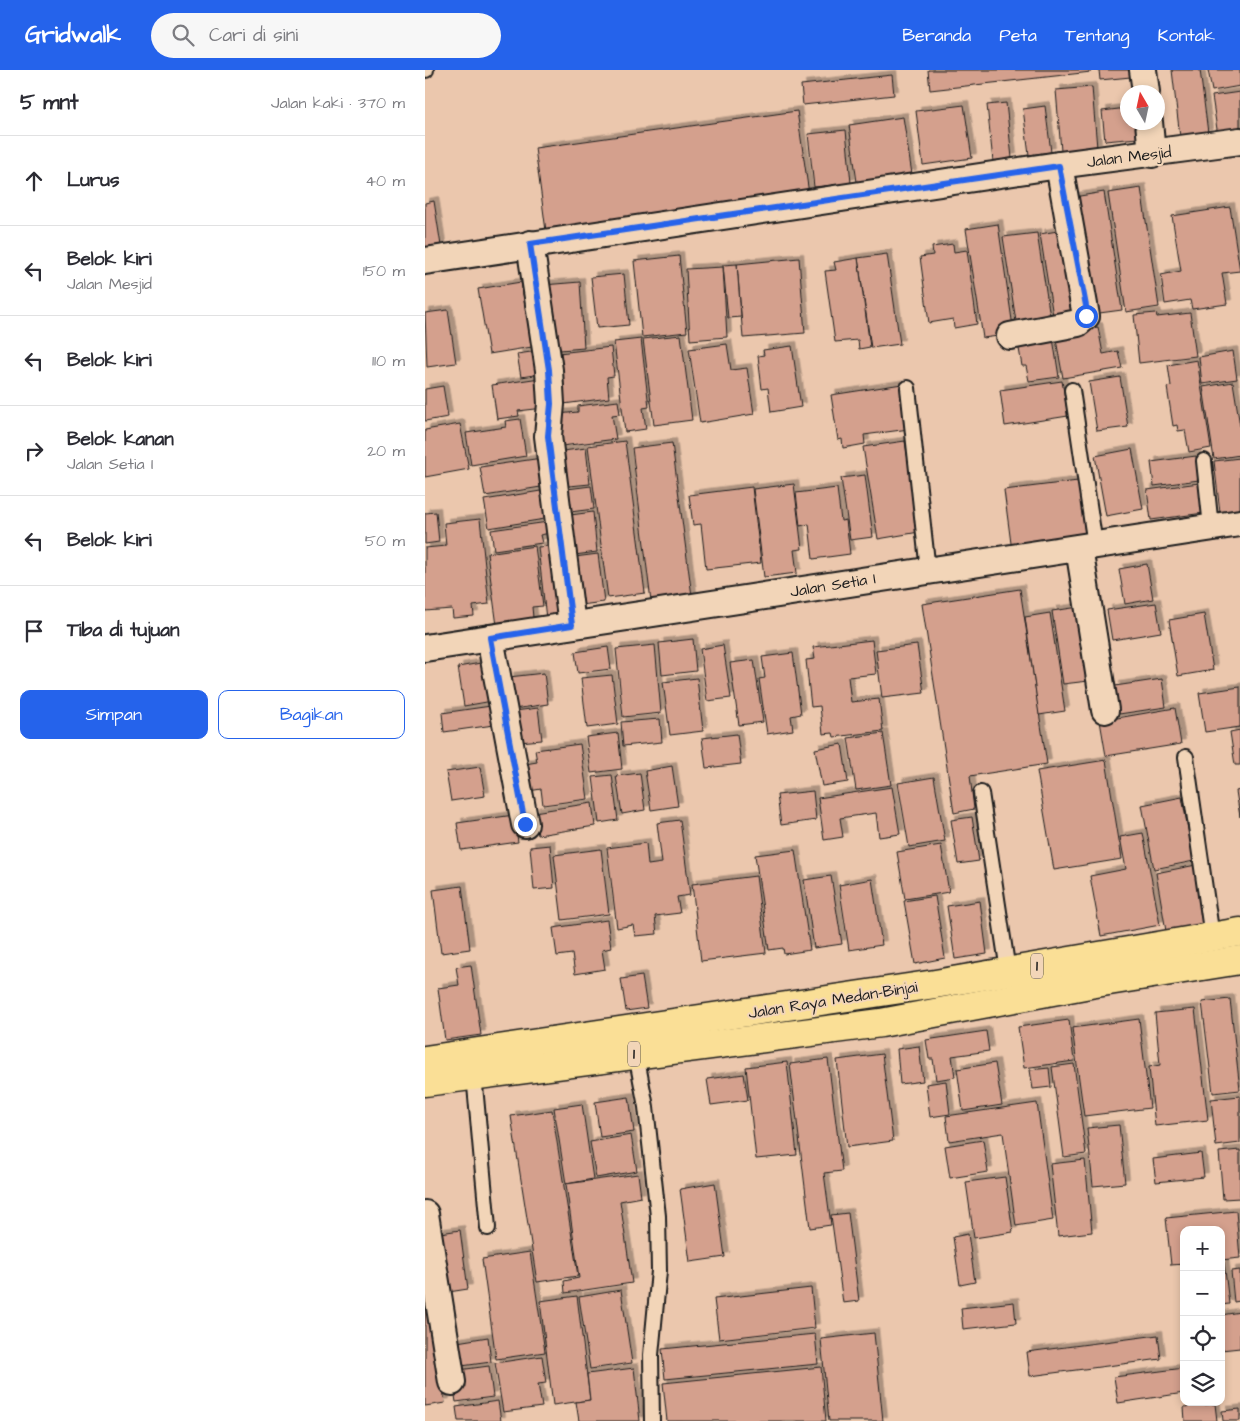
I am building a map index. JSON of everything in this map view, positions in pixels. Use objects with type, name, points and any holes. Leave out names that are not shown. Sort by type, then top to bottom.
[{"type":"highway","name":"Jalan Raya Medan-Binjai","points":[[425,1060],[633,1031],[935,984],[1240,932]]},
{"type":"highway","name":"Jalan Raya Medan-Binjai","points":[[425,1082],[881,1023],[1090,984],[1240,960]]},
{"type":"street","points":[[1143,70],[1145,85]]},
{"type":"street","points":[[1150,130],[1152,154]]},
{"type":"street","name":"Jalan Mesjid","points":[[425,261],[1059,166],[1240,141]]},
{"type":"street","points":[[1010,336],[1078,323],[1086,316],[1087,311],[1059,166]]},
{"type":"street","points":[[530,244],[549,370],[551,404],[548,436],[572,625]]},
{"type":"street","name":"Jalan Setia I","points":[[425,648],[1240,523]]},
{"type":"street","points":[[1087,546],[1105,710]]},
{"type":"street","points":[[490,638],[525,824]]},
{"type":"street","points":[[425,1214],[452,1382]]},
{"type":"lane","points":[[908,388],[928,571]]},
{"type":"lane","points":[[1072,390],[1087,546]]},
{"type":"lane","points":[[1204,461],[1211,527]]},
{"type":"lane","points":[[1186,757],[1212,937]]},
{"type":"lane","points":[[981,793],[1008,971]]},
{"type":"lane","points":[[636,1054],[646,1107],[658,1216],[659,1271],[651,1354],[652,1421]]},
{"type":"lane","points":[[474,1075],[488,1228]]},
{"type":"building","points":[[928,70],[1090,70],[1091,72],[930,90]]},
{"type":"building","points":[[1099,70],[1141,70],[1141,76],[1100,80]]},
{"type":"building","points":[[1172,70],[1200,70],[1208,133],[1180,137]]},
{"type":"building","points":[[1208,70],[1240,70],[1240,86],[1212,91]]},
{"type":"building","points":[[892,75],[894,95],[803,105],[801,85]]},
{"type":"building","points":[[1092,87],[1097,148],[1061,151],[1056,90]]},
{"type":"building","points":[[1240,92],[1240,133],[1218,136],[1212,96]]},
{"type":"building","points":[[1006,103],[1012,158],[993,161],[987,105]]},
{"type":"building","points":[[964,105],[972,158],[923,165],[916,111]]},
{"type":"building","points":[[1045,106],[1051,152],[1029,155],[1023,109]]},
{"type":"building","points":[[1120,109],[1120,130],[1137,130],[1138,138],[1105,141],[1102,111]]},
{"type":"building","points":[[797,111],[809,194],[546,231],[535,148]]},
{"type":"building","points":[[903,117],[912,174],[857,182],[849,125]]},
{"type":"building","points":[[846,130],[851,183],[814,187],[808,134]]},
{"type":"building","points":[[1141,188],[1159,307],[1126,312],[1108,193]]},
{"type":"building","points":[[1104,192],[1122,310],[1092,314],[1074,197]]},
{"type":"building","points":[[434,201],[442,252],[425,255],[425,203]]},
{"type":"building","points":[[1230,207],[1240,271],[1222,273],[1227,304],[1192,309],[1190,300],[1165,304],[1161,275],[1181,271],[1172,216]]},
{"type":"building","points":[[998,224],[1014,334],[983,338],[966,229]]},
{"type":"building","points":[[1069,229],[1082,312],[1053,316],[1040,234]]},
{"type":"building","points":[[1037,233],[1051,323],[1017,328],[1003,237]]},
{"type":"building","points":[[953,244],[954,252],[967,250],[977,324],[954,328],[953,319],[929,323],[920,257],[933,255],[932,247]]},
{"type":"building","points":[[887,254],[900,344],[871,348],[858,258]]},
{"type":"building","points":[[679,256],[687,332],[642,337],[634,261]]},
{"type":"building","points":[[799,258],[805,333],[743,338],[737,264]]},
{"type":"building","points":[[858,258],[870,347],[859,349],[858,340],[835,342],[825,271],[836,270],[834,262]]},
{"type":"building","points":[[737,264],[741,317],[728,318],[723,265]]},
{"type":"building","points":[[723,267],[727,337],[690,340],[686,269]]},
{"type":"building","points":[[624,274],[629,325],[597,328],[591,277]]},
{"type":"building","points":[[521,282],[532,347],[489,354],[478,289]]},
{"type":"building","points":[[580,282],[584,348],[548,351],[543,285]]},
{"type":"building","points":[[448,310],[456,363],[427,367],[425,313]]},
{"type":"building","points":[[1156,313],[1157,317],[1190,313],[1196,356],[1139,363],[1134,315]]},
{"type":"building","points":[[1098,327],[1103,354],[1118,351],[1122,368],[1063,378],[1055,334]]},
{"type":"building","points":[[1052,332],[1059,377],[1029,381],[1026,366],[1022,366],[1017,337]]},
{"type":"building","points":[[681,335],[692,420],[654,425],[643,339]]},
{"type":"building","points":[[641,339],[649,407],[643,408],[646,429],[625,432],[614,342]]},
{"type":"building","points":[[727,344],[731,370],[747,368],[754,414],[700,423],[689,349]]},
{"type":"building","points":[[792,346],[801,407],[771,412],[768,388],[762,389],[758,356],[764,355],[763,350]]},
{"type":"building","points":[[611,347],[614,376],[607,377],[609,398],[556,405],[550,354]]},
{"type":"building","points":[[545,350],[548,373],[521,377],[517,354]]},
{"type":"building","points":[[1233,351],[1237,379],[1202,384],[1199,357]]},
{"type":"building","points":[[1197,360],[1211,448],[1189,452],[1185,430],[1178,431],[1177,425],[1173,426],[1167,387],[1171,386],[1168,365]]},
{"type":"building","points":[[1120,377],[1128,427],[1097,431],[1089,382]]},
{"type":"building","points":[[540,378],[544,408],[518,411],[519,416],[497,419],[492,385]]},
{"type":"building","points":[[1062,381],[1068,416],[1005,426],[1000,390]]},
{"type":"building","points":[[1233,382],[1240,426],[1240,455],[1214,459],[1203,387]]},
{"type":"building","points":[[902,384],[909,429],[864,435],[865,444],[843,448],[842,439],[838,440],[831,395]]},
{"type":"building","points":[[443,386],[448,417],[425,421],[425,389]]},
{"type":"building","points":[[618,401],[620,414],[612,415],[616,439],[562,446],[558,414],[578,412],[578,406]]},
{"type":"building","points":[[520,419],[526,456],[471,465],[466,433],[506,427],[505,421]]},
{"type":"building","points":[[460,424],[469,469],[425,477],[425,430]]},
{"type":"building","points":[[625,441],[645,593],[608,598],[588,446]]},
{"type":"building","points":[[905,441],[919,532],[878,539],[863,447]]},
{"type":"building","points":[[672,443],[693,604],[652,609],[632,448]]},
{"type":"building","points":[[586,448],[590,484],[559,487],[555,452]]},
{"type":"building","points":[[1132,449],[1143,509],[1106,516],[1095,456]]},
{"type":"building","points":[[1196,456],[1199,480],[1154,486],[1151,462]]},
{"type":"building","points":[[542,458],[547,486],[485,496],[480,467]]},
{"type":"building","points":[[1240,458],[1240,519],[1221,521],[1214,461]]},
{"type":"building","points":[[865,475],[873,537],[850,540],[841,478]]},
{"type":"building","points":[[1078,481],[1086,541],[1012,551],[1004,490]]},
{"type":"building","points":[[1199,483],[1204,513],[1151,520],[1147,490]]},
{"type":"building","points":[[794,484],[802,549],[794,550],[797,573],[764,577],[753,489]]},
{"type":"building","points":[[591,486],[594,509],[562,513],[559,490]]},
{"type":"building","points":[[752,487],[761,563],[706,569],[701,524],[693,525],[689,495]]},
{"type":"building","points":[[837,488],[841,521],[846,520],[850,554],[813,559],[809,524],[800,526],[796,493]]},
{"type":"building","points":[[547,490],[551,518],[489,528],[484,500]]},
{"type":"building","points":[[436,512],[439,542],[425,544],[425,513]]},
{"type":"building","points":[[593,512],[597,552],[567,556],[563,516]]},
{"type":"building","points":[[480,519],[489,604],[473,606],[474,616],[453,618],[452,609],[425,611],[425,548],[446,546],[444,523]]},
{"type":"building","points":[[548,522],[550,533],[540,535],[542,543],[494,550],[491,530]]},
{"type":"building","points":[[559,545],[568,625],[547,628],[538,547]]},
{"type":"building","points":[[535,546],[543,606],[532,607],[534,628],[498,633],[487,553]]},
{"type":"building","points":[[598,554],[604,602],[573,606],[567,558]]},
{"type":"building","points":[[1147,564],[1153,599],[1125,604],[1119,569]]},
{"type":"building","points":[[1020,589],[1047,764],[970,776],[974,809],[954,813],[922,604]]},
{"type":"building","points":[[1156,603],[1161,632],[1112,640],[1107,610]]},
{"type":"building","points":[[1086,606],[1097,680],[1063,684],[1052,611]]},
{"type":"building","points":[[1050,613],[1065,711],[1039,715],[1025,617]]},
{"type":"building","points":[[1204,614],[1213,670],[1178,676],[1169,620]]},
{"type":"building","points":[[693,639],[696,671],[662,675],[659,643]]},
{"type":"building","points":[[872,640],[876,674],[848,677],[851,702],[879,699],[883,731],[834,737],[833,733],[823,734],[820,706],[811,707],[806,660],[815,659],[813,647]]},
{"type":"building","points":[[655,645],[661,713],[623,717],[616,649]]},
{"type":"building","points":[[723,645],[731,698],[707,701],[700,649]]},
{"type":"building","points":[[917,645],[924,693],[882,698],[876,650]]},
{"type":"building","points":[[608,647],[611,669],[578,673],[575,652]]},
{"type":"building","points":[[793,653],[801,714],[791,716],[793,730],[767,734],[759,679],[765,678],[762,657]]},
{"type":"building","points":[[754,660],[763,722],[739,725],[730,663]]},
{"type":"building","points":[[492,661],[498,700],[464,706],[458,667]]},
{"type":"building","points":[[544,673],[548,704],[514,709],[509,677]]},
{"type":"building","points":[[612,675],[618,724],[587,728],[581,678]]},
{"type":"building","points":[[697,678],[703,731],[670,735],[663,682]]},
{"type":"building","points":[[1162,679],[1166,707],[1119,714],[1115,686]]},
{"type":"building","points":[[1240,687],[1240,727],[1205,732],[1199,693]]},
{"type":"building","points":[[498,705],[501,724],[444,732],[442,713]]},
{"type":"building","points":[[538,708],[542,740],[519,742],[515,711]]},
{"type":"building","points":[[1175,708],[1181,744],[1106,756],[1100,721]]},
{"type":"building","points":[[660,719],[662,742],[623,746],[621,722]]},
{"type":"building","points":[[1240,730],[1240,765],[1235,765],[1230,732]]},
{"type":"building","points":[[618,733],[622,769],[591,773],[586,737]]},
{"type":"building","points":[[883,733],[891,785],[856,790],[848,738]]},
{"type":"building","points":[[737,734],[741,764],[706,768],[702,738]]},
{"type":"building","points":[[580,744],[588,799],[543,805],[541,789],[529,791],[525,764],[537,762],[535,750]]},
{"type":"building","points":[[842,744],[848,782],[822,786],[815,749]]},
{"type":"building","points":[[1106,760],[1122,859],[1054,870],[1037,771]]},
{"type":"building","points":[[672,766],[678,806],[651,810],[645,771]]},
{"type":"building","points":[[480,767],[485,796],[451,801],[446,772]]},
{"type":"building","points":[[640,773],[645,810],[622,814],[616,776]]},
{"type":"building","points":[[612,775],[618,820],[599,823],[593,777]]},
{"type":"building","points":[[934,777],[945,841],[909,847],[898,783]]},
{"type":"building","points":[[892,787],[900,834],[879,837],[876,813],[840,818],[843,837],[824,840],[818,798]]},
{"type":"building","points":[[1240,790],[1240,817],[1236,791]]},
{"type":"building","points":[[813,791],[816,820],[781,825],[777,795]]},
{"type":"building","points":[[1182,797],[1194,861],[1154,869],[1142,805]]},
{"type":"building","points":[[592,803],[595,826],[538,835],[534,812]]},
{"type":"building","points":[[514,815],[518,842],[461,850],[457,823]]},
{"type":"building","points":[[972,817],[979,861],[958,864],[951,820]]},
{"type":"building","points":[[680,820],[690,895],[677,897],[680,913],[655,916],[657,934],[635,936],[633,925],[617,928],[607,848],[646,843],[648,865],[662,863],[657,823]]},
{"type":"building","points":[[1143,833],[1160,925],[1101,936],[1090,876],[1126,869],[1120,837]]},
{"type":"building","points":[[550,845],[554,888],[534,890],[530,847]]},
{"type":"building","points":[[941,845],[949,892],[905,899],[897,852]]},
{"type":"building","points":[[601,849],[609,914],[562,920],[554,855]]},
{"type":"building","points":[[795,850],[810,950],[784,954],[783,948],[769,950],[755,855]]},
{"type":"building","points":[[1196,865],[1207,924],[1166,931],[1156,873]]},
{"type":"building","points":[[756,876],[766,953],[701,961],[692,884]]},
{"type":"building","points":[[831,876],[842,944],[814,948],[804,880]]},
{"type":"building","points":[[872,879],[882,945],[849,950],[839,885]]},
{"type":"building","points":[[462,886],[470,949],[441,953],[433,890]]},
{"type":"building","points":[[935,896],[945,958],[915,964],[904,901]]},
{"type":"building","points":[[980,901],[987,954],[955,959],[947,906]]},
{"type":"building","points":[[607,920],[611,948],[602,950],[605,969],[575,974],[572,954],[557,956],[553,928]]},
{"type":"building","points":[[471,965],[481,1035],[445,1040],[438,988],[459,985],[456,967]]},
{"type":"building","points":[[642,976],[647,1008],[626,1011],[621,979]]},
{"type":"building","points":[[1230,999],[1240,1090],[1213,1093],[1202,1002]]},
{"type":"building","points":[[1195,1009],[1208,1120],[1155,1126],[1149,1067],[1160,1065],[1155,1013]]},
{"type":"building","points":[[1139,1019],[1150,1108],[1084,1116],[1072,1028]]},
{"type":"building","points":[[1069,1020],[1074,1061],[1024,1068],[1018,1027]]},
{"type":"building","points":[[986,1031],[989,1051],[952,1056],[955,1077],[936,1080],[933,1059],[929,1059],[926,1040]]},
{"type":"building","points":[[919,1046],[923,1081],[900,1084],[897,1049]]},
{"type":"building","points":[[882,1054],[893,1141],[847,1147],[837,1060]]},
{"type":"building","points":[[828,1059],[842,1171],[824,1173],[831,1225],[810,1228],[790,1064]]},
{"type":"building","points":[[787,1062],[797,1155],[756,1159],[746,1067]]},
{"type":"building","points":[[995,1063],[1002,1105],[963,1111],[957,1069]]},
{"type":"building","points":[[1074,1064],[1086,1154],[1064,1157],[1052,1067]]},
{"type":"building","points":[[1049,1068],[1051,1087],[1033,1089],[1030,1070]]},
{"type":"building","points":[[744,1074],[748,1100],[711,1105],[707,1079]]},
{"type":"building","points":[[946,1081],[950,1114],[930,1117],[926,1084]]},
{"type":"building","points":[[1240,1096],[1240,1143],[1216,1146],[1211,1099]]},
{"type":"building","points":[[629,1097],[634,1132],[600,1137],[595,1102]]},
{"type":"building","points":[[1037,1103],[1053,1220],[1016,1226],[1003,1133],[949,1141],[946,1116]]},
{"type":"building","points":[[582,1104],[593,1179],[566,1184],[554,1108]]},
{"type":"building","points":[[552,1110],[578,1276],[537,1282],[511,1116]]},
{"type":"building","points":[[1119,1125],[1125,1183],[1093,1186],[1087,1128]]},
{"type":"building","points":[[631,1135],[637,1171],[596,1178],[590,1142]]},
{"type":"building","points":[[983,1140],[988,1172],[950,1178],[945,1146]]},
{"type":"building","points":[[1240,1150],[1240,1198],[1223,1199],[1219,1152]]},
{"type":"building","points":[[1201,1153],[1204,1177],[1156,1182],[1153,1159]]},
{"type":"building","points":[[1085,1160],[1092,1232],[1058,1236],[1050,1164]]},
{"type":"building","points":[[638,1174],[641,1197],[620,1201],[632,1283],[565,1293],[564,1281],[579,1278],[566,1184]]},
{"type":"building","points":[[1005,1177],[1013,1232],[974,1238],[966,1182]]},
{"type":"building","points":[[715,1183],[725,1257],[690,1262],[680,1189]]},
{"type":"building","points":[[1236,1211],[1240,1258],[1225,1260],[1225,1226],[1180,1226],[1180,1264],[1171,1265],[1166,1218]]},
{"type":"building","points":[[848,1213],[859,1301],[843,1303],[831,1215]]},
{"type":"building","points":[[460,1230],[468,1289],[442,1293],[434,1234]]},
{"type":"building","points":[[968,1234],[975,1282],[960,1285],[953,1237]]},
{"type":"building","points":[[530,1252],[545,1352],[496,1359],[482,1259]]},
{"type":"building","points":[[1225,1270],[1229,1304],[1225,1304]]},
{"type":"building","points":[[1240,1270],[1240,1301],[1234,1302],[1231,1271]]},
{"type":"building","points":[[811,1288],[815,1328],[719,1339],[714,1299]]},
{"type":"building","points":[[621,1290],[632,1363],[590,1369],[579,1297]]},
{"type":"building","points":[[577,1296],[590,1400],[553,1405],[540,1301]]},
{"type":"building","points":[[430,1300],[445,1403],[425,1406],[425,1301]]},
{"type":"building","points":[[1014,1302],[1016,1323],[963,1329],[961,1308]]},
{"type":"building","points":[[1240,1312],[1240,1348],[1225,1350],[1225,1314]]},
{"type":"building","points":[[874,1333],[883,1421],[829,1421],[821,1339]]},
{"type":"building","points":[[815,1334],[818,1364],[665,1379],[662,1349]]},
{"type":"building","points":[[1158,1335],[1161,1359],[1030,1376],[1027,1352]]},
{"type":"building","points":[[488,1337],[491,1362],[454,1367],[451,1343]]},
{"type":"building","points":[[542,1356],[546,1383],[538,1384],[542,1407],[503,1412],[495,1363]]},
{"type":"building","points":[[489,1366],[493,1397],[456,1402],[451,1371]]},
{"type":"building","points":[[821,1367],[826,1421],[667,1421],[663,1383]]},
{"type":"building","points":[[634,1368],[640,1421],[579,1421],[576,1402],[590,1400],[587,1374]]},
{"type":"building","points":[[1180,1369],[1180,1394],[1118,1403],[1114,1377]]},
{"type":"building","points":[[498,1401],[501,1421],[458,1421],[456,1407]]},
{"type":"building","points":[[1215,1406],[1217,1421],[1185,1421],[1184,1407]]},
{"type":"building","points":[[1240,1409],[1240,1421],[1223,1421],[1222,1411]]},
{"type":"route","points":[[525,824],[490,638],[572,625],[548,436],[551,408],[549,370],[530,244],[1059,166],[1087,311],[1086,316]]}]
